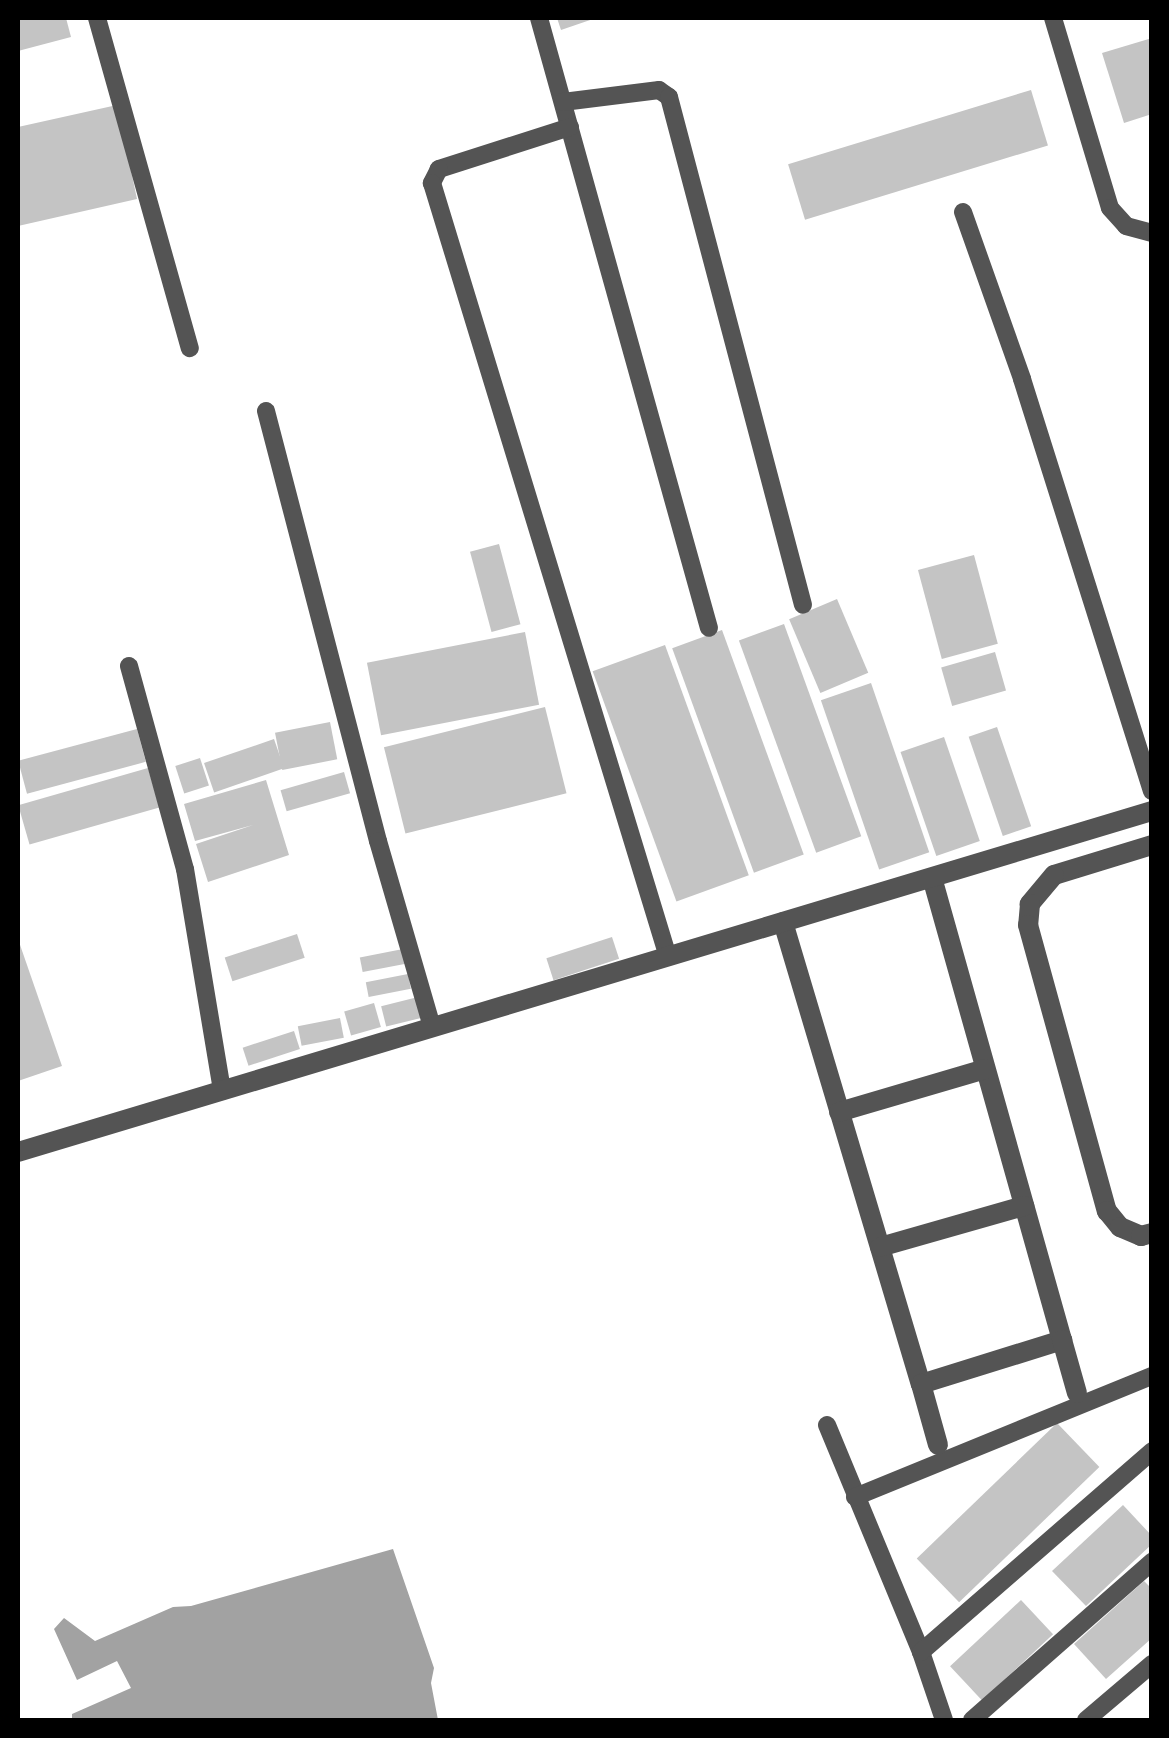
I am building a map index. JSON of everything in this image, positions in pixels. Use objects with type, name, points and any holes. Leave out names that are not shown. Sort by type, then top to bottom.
[{"type":"street","points":[[18,1152],[1152,812]]},
{"type":"street","points":[[1152,845],[1054,875],[1030,904],[1028,925],[1106,1211],[1120,1227],[1141,1236],[1152,1233]]},
{"type":"street","points":[[932,878],[1077,1393]]},
{"type":"street","points":[[783,922],[938,1446]]},
{"type":"street","points":[[840,1112],[985,1069]]},
{"type":"street","points":[[880,1247],[1024,1206]]},
{"type":"street","points":[[920,1384],[1062,1340]]},
{"type":"lane","points":[[98,18],[190,348]]},
{"type":"lane","points":[[539,18],[709,628]]},
{"type":"lane","points":[[1052,18],[1110,208],[1126,226],[1152,233]]},
{"type":"lane","points":[[562,102],[658,90],[669,97],[803,605]]},
{"type":"lane","points":[[570,127],[438,169],[432,182],[668,957]]},
{"type":"lane","points":[[963,212],[1022,379],[1152,791]]},
{"type":"lane","points":[[266,412],[378,842],[432,1028]]},
{"type":"lane","points":[[130,666],[185,869],[222,1090]]},
{"type":"lane","points":[[854,1497],[1152,1376]]},
{"type":"lane","points":[[826,1426],[921,1652],[944,1720]]},
{"type":"lane","points":[[921,1652],[1152,1451]]},
{"type":"lane","points":[[972,1720],[1152,1562]]},
{"type":"lane","points":[[1086,1720],[1152,1664]]},
{"type":"shaded area","points":[[393,1549],[434,1668],[431,1683],[438,1720],[72,1720],[72,1714],[131,1688],[117,1661],[77,1680],[54,1629],[64,1618],[95,1641],[173,1607],[191,1606]]},
{"type":"building","points":[[18,18],[66,18],[71,37],[18,51]]},
{"type":"building","points":[[557,18],[596,18],[561,30]]},
{"type":"building","points":[[1152,38],[1152,114],[1124,123],[1102,53]]},
{"type":"building","points":[[1031,90],[1048,145],[805,220],[788,164]]},
{"type":"building","points":[[117,105],[137,199],[18,226],[18,127]]},
{"type":"building","points":[[499,544],[520,624],[492,632],[470,552]]},
{"type":"building","points":[[974,555],[998,644],[942,659],[918,570]]},
{"type":"building","points":[[837,599],[868,673],[820,693],[789,619]]},
{"type":"building","points":[[784,624],[861,836],[816,853],[739,640]]},
{"type":"building","points":[[722,630],[804,855],[754,873],[672,648]]},
{"type":"building","points":[[525,632],[539,705],[381,735],[367,663]]},
{"type":"building","points":[[665,645],[749,875],[676,902],[593,671]]},
{"type":"building","points":[[995,652],[1006,690],[952,706],[941,667]]},
{"type":"building","points":[[871,683],[929,852],[879,870],[821,700]]},
{"type":"building","points":[[545,707],[567,793],[405,834],[384,747]]},
{"type":"building","points":[[330,722],[337,759],[282,770],[275,733]]},
{"type":"building","points":[[997,727],[1031,826],[1003,836],[969,737]]},
{"type":"building","points":[[137,729],[146,762],[27,794],[18,761]]},
{"type":"building","points":[[944,737],[980,841],[936,856],[901,752]]},
{"type":"building","points":[[274,739],[284,768],[214,792],[204,763]]},
{"type":"building","points":[[200,758],[209,786],[184,794],[175,766]]},
{"type":"building","points":[[148,768],[159,807],[30,845],[18,805]]},
{"type":"building","points":[[344,772],[350,793],[287,811],[281,790]]},
{"type":"building","points":[[266,780],[289,855],[208,882],[196,844],[253,825],[195,841],[184,804]]},
{"type":"building","points":[[297,934],[305,958],[232,981],[225,957]]},
{"type":"building","points":[[612,937],[619,959],[553,980],[546,958]]},
{"type":"building","points":[[18,939],[62,1066],[18,1081]]},
{"type":"building","points":[[403,949],[406,964],[363,972],[360,957]]},
{"type":"building","points":[[408,974],[411,989],[369,997],[366,982]]},
{"type":"building","points":[[418,997],[423,1017],[386,1027],[381,1006]]},
{"type":"building","points":[[374,1003],[381,1027],[351,1036],[344,1012]]},
{"type":"building","points":[[340,1018],[344,1038],[302,1046],[298,1026]]},
{"type":"building","points":[[294,1031],[300,1049],[249,1066],[243,1048]]},
{"type":"building","points":[[1057,1423],[1099,1467],[959,1602],[917,1558]]},
{"type":"building","points":[[1123,1505],[1152,1536],[1152,1544],[1086,1606],[1052,1571]]},
{"type":"building","points":[[1144,1581],[1152,1589],[1152,1638],[1106,1679],[1074,1644]]},
{"type":"building","points":[[1021,1600],[1053,1634],[982,1701],[950,1666]]}]
